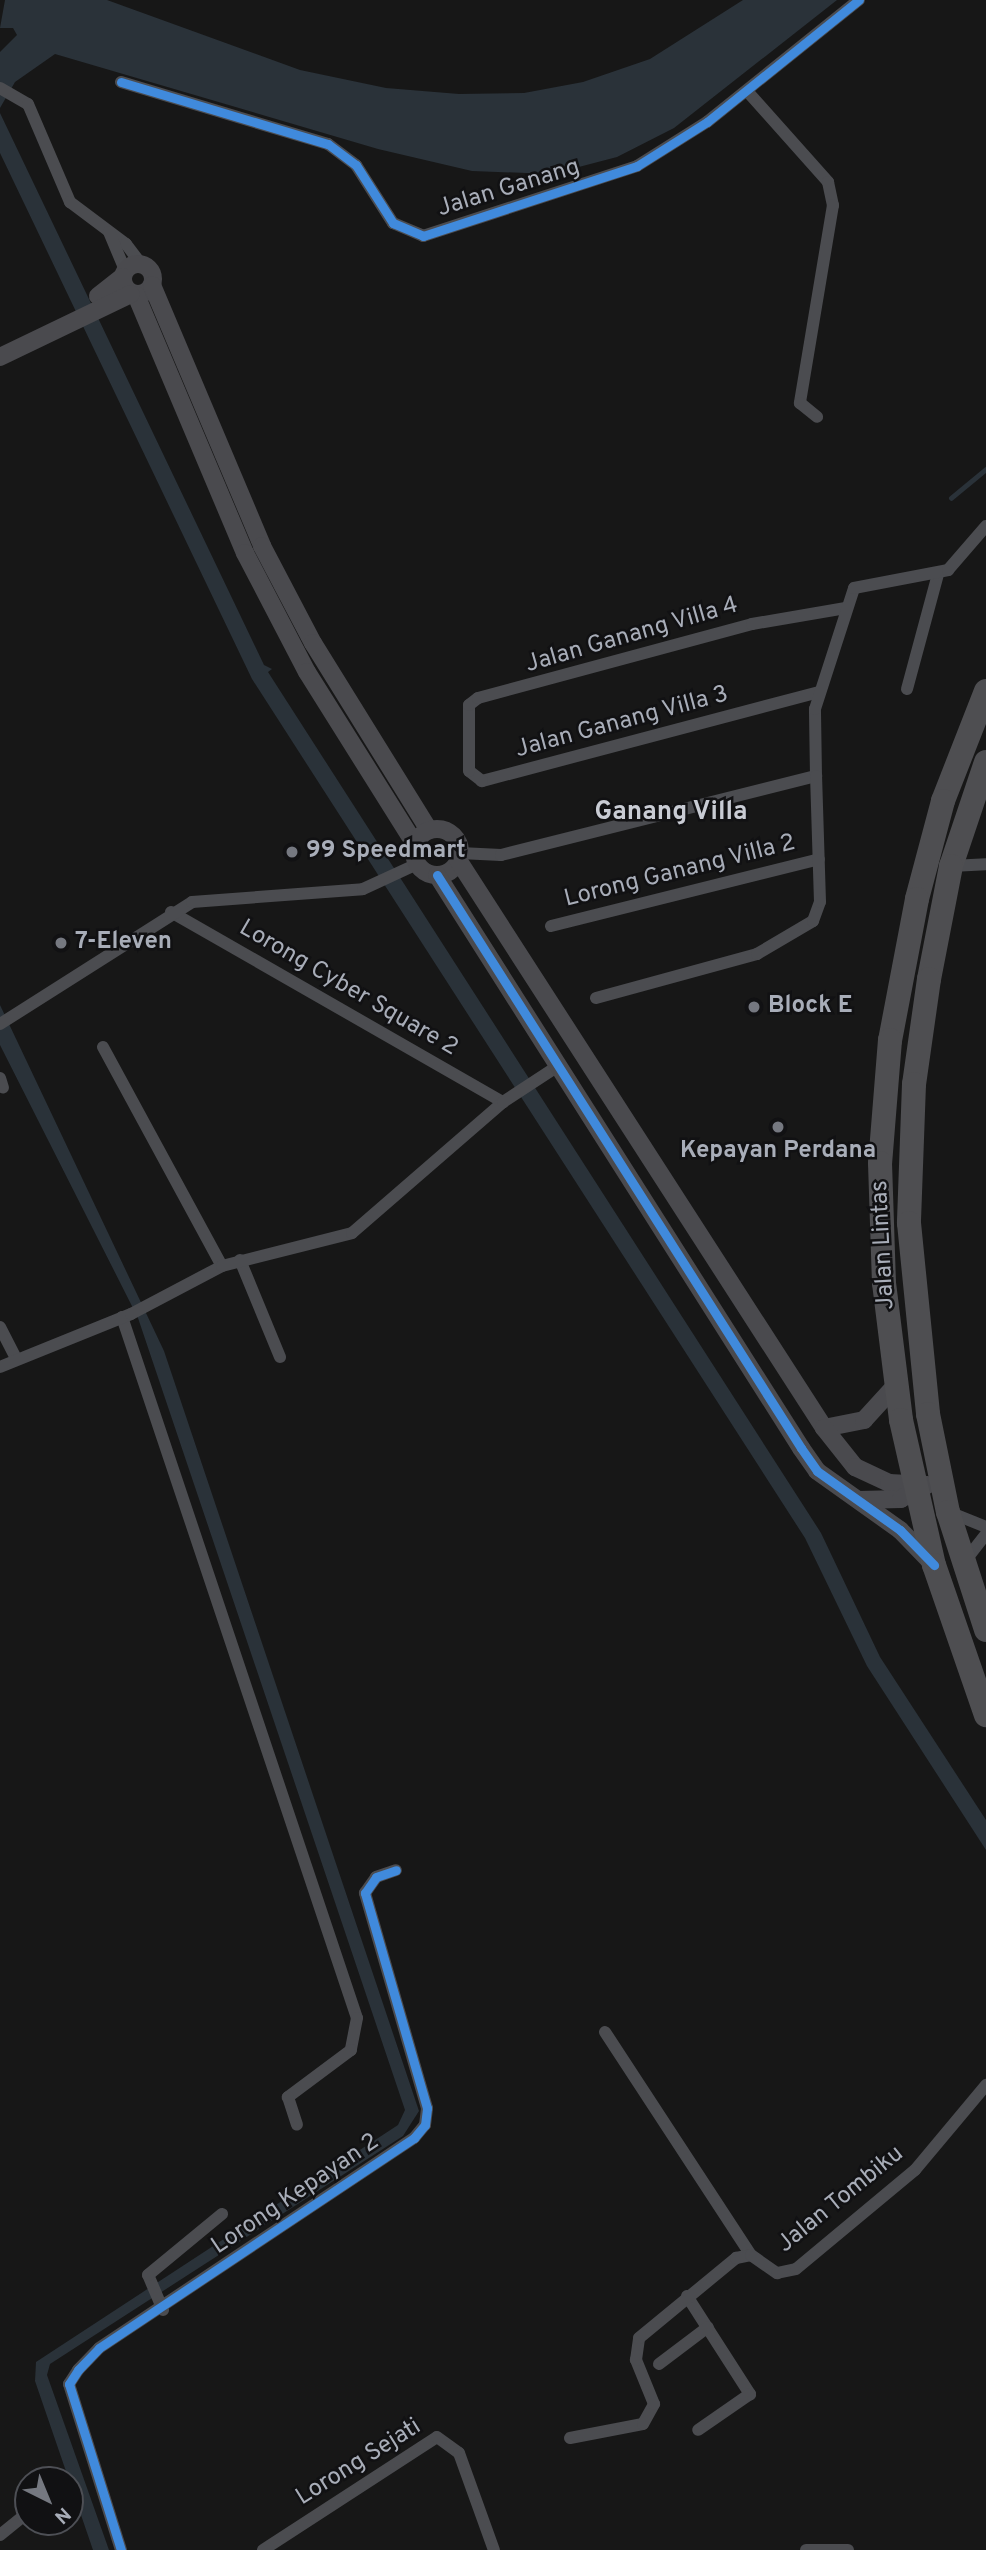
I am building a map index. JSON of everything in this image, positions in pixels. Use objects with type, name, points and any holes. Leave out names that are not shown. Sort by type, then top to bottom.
[{"type":"highway","name":"Jalan Lintas","points":[[986,691],[943,801],[901,971],[883,1128],[881,1237],[896,1384],[917,1488],[934,1565],[986,1715]]},
{"type":"highway","name":"Jalan Lintas","points":[[986,762],[951,866],[919,1045],[909,1223],[922,1378],[948,1512],[986,1630]]},
{"type":"highway","points":[[943,801],[958,797],[971,804]]},
{"type":"street","name":"Jalan Ganang","points":[[121,82],[328,144],[356,165],[393,223],[424,236],[637,166],[747,91],[859,0]]},
{"type":"street","points":[[5,90],[30,107],[71,202],[108,232],[130,271],[133,294],[245,553],[307,672],[415,844]]},
{"type":"street","points":[[747,91],[828,182],[833,205],[800,403],[817,417]]},
{"type":"street","points":[[130,271],[153,275],[152,285],[262,546],[313,643],[429,830]]},
{"type":"street","points":[[109,296],[130,271]]},
{"type":"street","points":[[0,357],[57,322],[109,296],[133,294],[152,285]]},
{"type":"street","points":[[0,344],[57,322]]},
{"type":"street","points":[[907,689],[938,574],[986,526]]},
{"type":"street","points":[[596,998],[757,954],[813,921],[820,902],[816,776],[819,692],[846,608],[860,584],[938,574]]},
{"type":"street","name":"Jalan Ganang Villa 4","points":[[468,741],[469,705],[478,698],[752,624],[846,608]]},
{"type":"street","name":"Jalan Ganang Villa 3","points":[[468,741],[469,771],[482,781],[819,692]]},
{"type":"street","points":[[437,875],[459,856],[501,855],[816,776]]},
{"type":"street","points":[[411,868],[415,844],[429,830]]},
{"type":"street","points":[[429,830],[451,833],[459,856],[824,1428],[855,1466],[917,1488]]},
{"type":"street","name":"Lorong Ganang Villa 2","points":[[551,926],[819,859]]},
{"type":"street","points":[[951,866],[986,864]]},
{"type":"street","points":[[0,1024],[14,1018],[171,912],[231,895],[376,886],[411,868],[437,875],[817,1471],[859,1500],[934,1565]]},
{"type":"street","name":"Lorong Cyber Square 2","points":[[171,912],[503,1102]]},
{"type":"street","points":[[103,1047],[222,1266]]},
{"type":"street","points":[[0,1367],[149,1305],[222,1266],[352,1233],[503,1102],[558,1066]]},
{"type":"street","points":[[240,1261],[280,1357]]},
{"type":"street","points":[[126,1315],[357,2018],[351,2050],[288,2097],[297,2125]]},
{"type":"street","points":[[0,1327],[16,1359]]},
{"type":"street","points":[[824,1428],[864,1420],[896,1384]]},
{"type":"street","points":[[859,1500],[901,1499],[917,1488],[942,1482]]},
{"type":"street","points":[[948,1512],[986,1527]]},
{"type":"street","points":[[963,1565],[986,1534]]},
{"type":"street","name":"Lorong Kepayan 2","points":[[121,2550],[69,2384],[99,2348],[285,2220],[414,2138],[425,2124],[427,2108],[365,1893],[376,1877],[396,1870]]},
{"type":"street","points":[[605,2032],[751,2255]]},
{"type":"street","name":"Jalan Tombiku","points":[[570,2438],[643,2424],[654,2404],[636,2360],[637,2344],[687,2296],[736,2258],[751,2255],[776,2273],[796,2269],[915,2170],[986,2085]]},
{"type":"street","points":[[160,2304],[149,2283],[151,2271],[222,2214]]},
{"type":"street","points":[[687,2296],[750,2394],[698,2430]]},
{"type":"street","points":[[659,2364],[708,2327]]},
{"type":"street","name":"Lorong Sejati","points":[[263,2550],[437,2437],[459,2454],[494,2550]]},
{"type":"street","points":[[0,2535],[14,2524]]},
{"type":"street","points":[[806,2550],[848,2550]]},
{"type":"shaded area","points":[[5,0],[107,0],[300,70],[386,88],[459,94],[524,93],[583,82],[650,59],[743,0],[837,0],[674,128],[617,157],[552,174],[472,171],[378,149],[55,54],[15,82],[0,108],[0,52],[17,35],[13,28],[0,28]]},
{"type":"shaded area","points":[[0,113],[264,665],[272,669],[268,672],[821,1533],[880,1657],[986,1820],[986,1850],[867,1666],[805,1538],[252,679],[0,153]]},
{"type":"shaded area","points":[[0,1005],[164,1351],[419,2111],[403,2136],[50,2364],[47,2375],[79,2466],[64,2466],[35,2381],[36,2362],[398,2125],[405,2110],[138,1318],[0,1045]]},
{"type":"shaded area","points":[[84,2479],[109,2550],[93,2550],[84,2524]]},
{"type":"waterway","points":[[951,498],[986,469]]},
{"type":"cycle path","points":[[121,82],[328,144],[356,165],[393,223],[423,236],[637,166],[707,122],[859,0]]},
{"type":"cycle path","points":[[437,875],[817,1471],[900,1530],[934,1565]]},
{"type":"cycle path","points":[[121,2550],[69,2384],[78,2370],[99,2348],[414,2138],[425,2125],[427,2108],[365,1893],[376,1877],[396,1870]]},
{"type":"place","name":"99 Speedmart","points":[[292,852]]},
{"type":"place","name":"7-Eleven","points":[[61,943]]},
{"type":"place","name":"Block E","points":[[754,1007]]},
{"type":"place","name":"Kepayan Perdana","points":[[778,1127]]},
{"type":"district","name":"Ganang Villa","points":[[671,813]]}]
